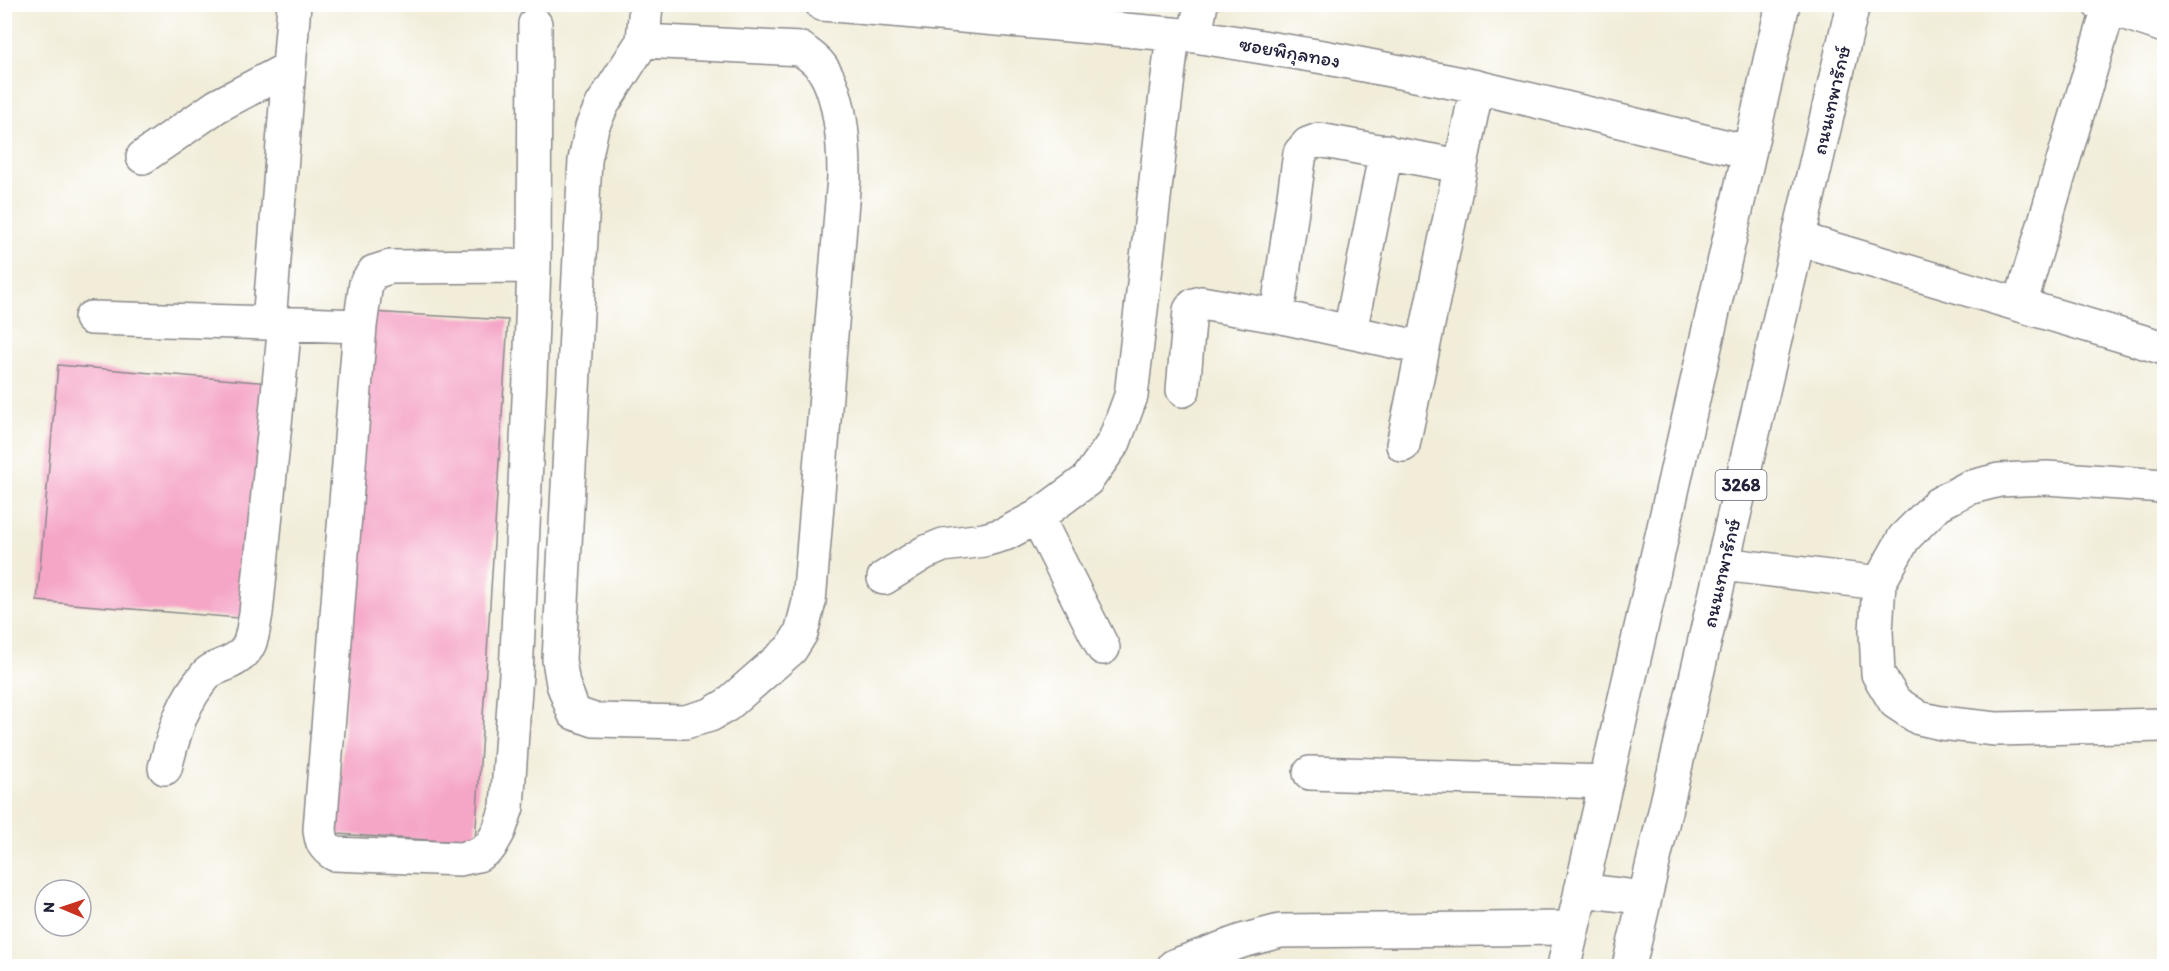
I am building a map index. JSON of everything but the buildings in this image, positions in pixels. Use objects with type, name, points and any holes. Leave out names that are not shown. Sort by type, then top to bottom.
[{"type":"main road","points":[[165,768],[182,710],[208,672],[244,655],[250,641],[256,613],[277,324],[294,4]]},
{"type":"main road","points":[[643,41],[801,49],[820,65],[832,89],[844,141],[844,177],[810,590],[801,633],[791,649],[727,705],[710,715],[685,722],[594,720],[574,713],[563,684],[559,660],[585,160],[592,127],[602,105],[643,41],[646,4]]},
{"type":"main road","name":"ซอยพิกุลทอง","points":[[822,4],[1184,35],[1323,57],[1477,87],[1749,152]]},
{"type":"main road","points":[[884,578],[924,553],[943,545],[984,540],[1005,534],[1037,517],[1087,480],[1114,442],[1131,396],[1184,35],[1201,4]]},
{"type":"main road","points":[[1564,966],[1783,4]]},
{"type":"main road","name":"ถนนเทพารักษ์","points":[[1629,966],[1853,4]]},
{"type":"main road","points":[[2020,305],[2104,6],[2164,26]]},
{"type":"main road","points":[[534,266],[390,267],[374,272],[366,283],[360,326],[320,829],[321,840],[334,854],[460,859],[478,855],[490,847],[500,831],[507,807],[516,674],[534,266],[535,24]]},
{"type":"main road","points":[[143,157],[217,106],[289,68]]},
{"type":"main road","points":[[1403,445],[1477,87]]},
{"type":"main road","points":[[1277,316],[1299,153],[1308,144],[1319,140],[1460,166]]},
{"type":"main road","points":[[1350,332],[1386,151]]},
{"type":"main road","points":[[1798,239],[2164,348]]},
{"type":"main road","points":[[1183,390],[1190,310],[1194,305],[1201,303],[1277,316],[1423,348]]},
{"type":"main road","points":[[91,318],[360,326]]},
{"type":"main road","points":[[2164,486],[2047,478],[2000,480],[1968,488],[1938,504],[1904,538],[1879,583],[1876,632],[1878,674],[1895,702],[1919,718],[1941,723],[1996,729],[2164,725]]},
{"type":"main road","points":[[1037,517],[1103,648]]},
{"type":"main road","points":[[1723,564],[1879,583]]},
{"type":"main road","points":[[1310,773],[1606,782]]},
{"type":"main road","points":[[1581,890],[1645,898]]},
{"type":"main road","points":[[1174,966],[1242,941],[1280,931],[1572,928]]}]
